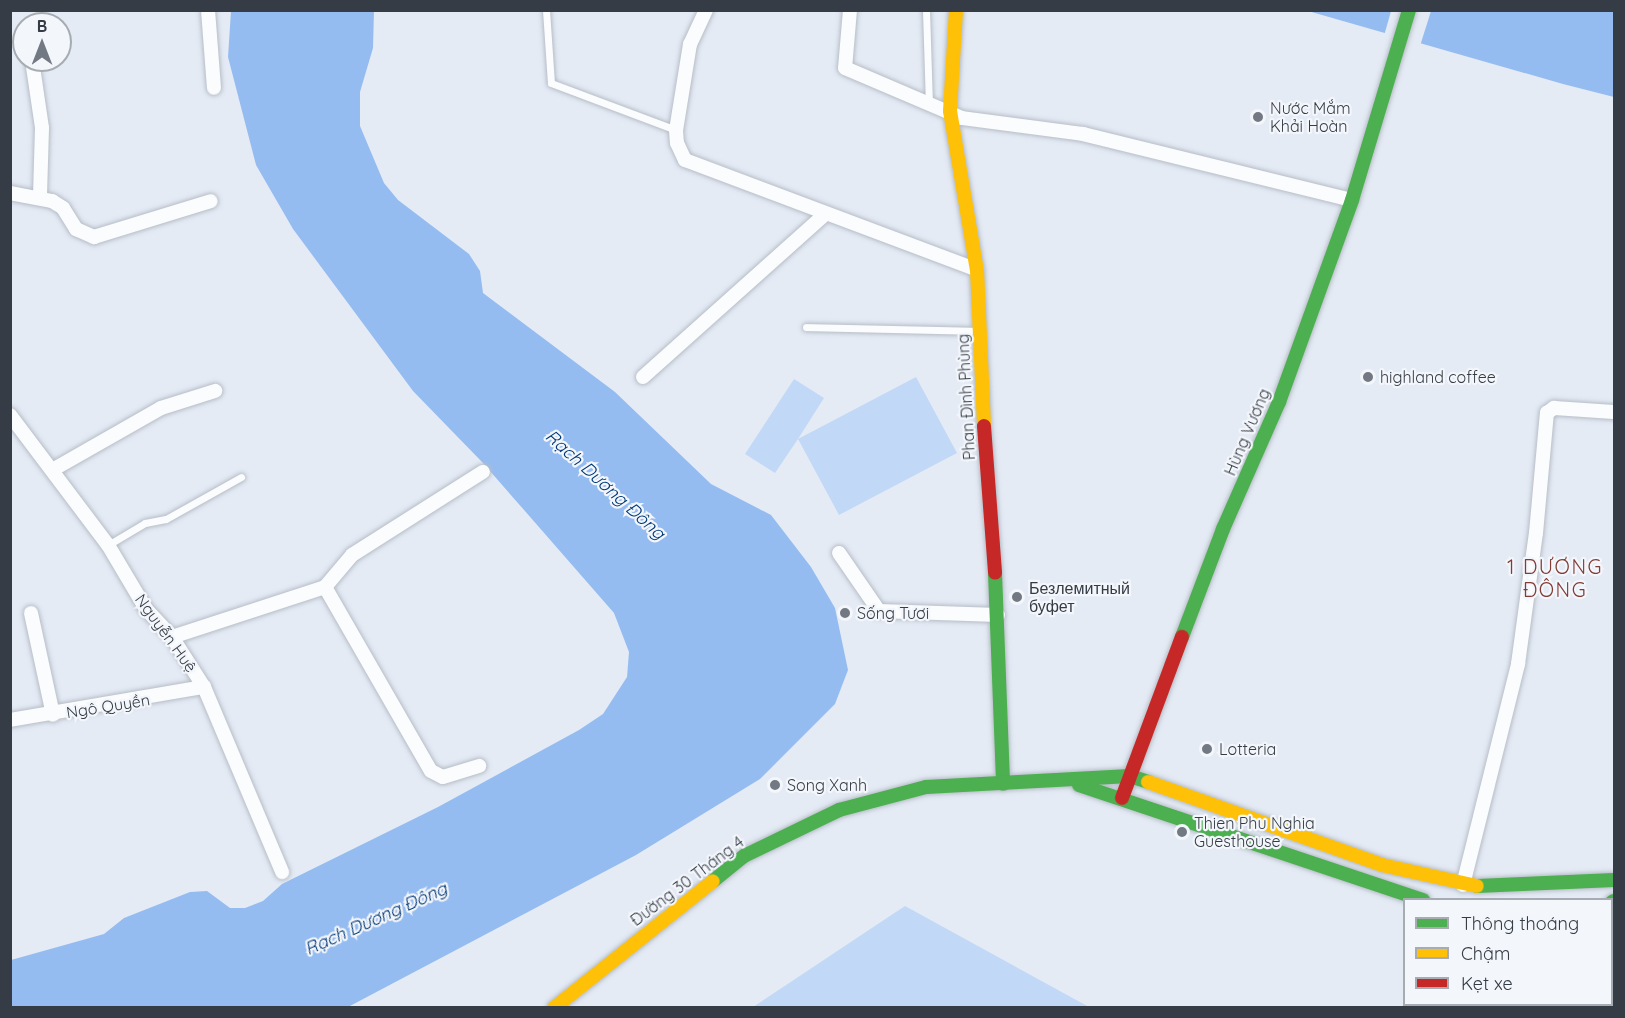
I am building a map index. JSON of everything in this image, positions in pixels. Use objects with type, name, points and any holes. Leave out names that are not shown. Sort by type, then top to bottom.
[{"type":"main road","name":"Phan Đình Phùng","points":[[956,10],[950,111],[977,270],[998,615],[1003,783]]},
{"type":"main road","name":"Hùng Vương","points":[[1122,798],[1223,529],[1279,402],[1352,200],[1409,10]]},
{"type":"main road","name":"Đường 30 Tháng 4","points":[[554,1008],[650,928],[763,846],[839,810],[926,787],[1068,782],[1130,776],[1382,866],[1462,885],[1512,887],[1614,880]]},
{"type":"main road","name":"Đường 30 Tháng 4","points":[[1068,782],[1122,798],[1417,898]]},
{"type":"main road","points":[[1290,855],[1296,835]]},
{"type":"main road","points":[[1459,898],[1462,885]]},
{"type":"street","points":[[208,10],[214,88]]},
{"type":"street","points":[[706,10],[690,44],[676,130],[681,154],[692,165],[741,179],[824,214],[977,270]]},
{"type":"street","points":[[850,10],[845,68],[976,122],[1083,134],[1352,200]]},
{"type":"street","points":[[34,72],[42,128],[40,196]]},
{"type":"street","points":[[10,193],[40,196],[63,208],[76,229],[94,237],[211,201]]},
{"type":"street","points":[[643,377],[824,214]]},
{"type":"street","points":[[54,470],[151,413],[215,391]]},
{"type":"street","points":[[1462,885],[1518,664],[1536,533],[1547,413],[1554,408],[1614,412]]},
{"type":"street","name":"Nguyễn Huệ","points":[[10,415],[108,544],[146,609],[172,637],[204,687],[282,872]]},
{"type":"street","points":[[172,637],[325,587],[359,550],[483,472]]},
{"type":"street","points":[[839,553],[879,611],[998,615]]},
{"type":"street","points":[[325,587],[431,771],[443,777],[479,766]]},
{"type":"street","points":[[31,612],[53,715]]},
{"type":"street","name":"Ngô Quyền","points":[[10,720],[53,715],[204,687]]},
{"type":"lane","points":[[546,10],[551,83],[676,130]]},
{"type":"lane","points":[[926,10],[929,104]]},
{"type":"lane","points":[[806,327],[979,331]]},
{"type":"lane","points":[[108,544],[145,523],[166,519],[241,477]]},
{"type":"shaded area","points":[[916,377],[957,453],[839,515],[798,439]]},
{"type":"shaded area","points":[[794,379],[824,398],[775,473],[745,454]]},
{"type":"shaded area","points":[[905,906],[1089,1007],[753,1007]]},
{"type":"water","name":"Rạch Dương Đông","points":[[231,11],[374,11],[373,48],[360,92],[360,126],[384,183],[398,200],[469,254],[480,271],[483,293],[615,392],[711,484],[771,515],[811,567],[835,608],[848,670],[835,704],[760,779],[636,855],[348,1007],[11,1008],[11,960],[104,934],[124,918],[190,892],[207,891],[230,908],[245,908],[263,901],[282,884],[438,807],[579,730],[603,714],[627,677],[629,652],[614,613],[483,463],[413,391],[293,229],[256,165],[228,57]]},
{"type":"water","points":[[1308,11],[1614,11],[1614,97],[1563,84]]},
{"type":"pier","points":[[1391,11],[1431,11],[1420,46],[1384,36]]},
{"type":"traffic: fast","points":[[1182,637],[1223,529],[1279,402],[1352,200],[1409,10]]},
{"type":"traffic: fast","points":[[995,573],[1003,784]]},
{"type":"traffic: fast","points":[[713,881],[744,856],[839,810],[926,787],[1130,776],[1148,782]]},
{"type":"traffic: fast","points":[[1079,785],[1417,898]]},
{"type":"traffic: fast","points":[[1477,886],[1614,880]]},
{"type":"traffic: slow","points":[[956,10],[950,111],[977,270],[984,426]]},
{"type":"traffic: slow","points":[[1148,782],[1382,865],[1477,886]]},
{"type":"traffic: slow","points":[[554,1008],[713,881]]},
{"type":"traffic: jam","points":[[984,426],[995,573]]},
{"type":"traffic: jam","points":[[1122,798],[1182,637]]},
{"type":"place","name":"Nước Mắm Khải Hoàn","points":[[1258,117]]},
{"type":"place","name":"highland coffee","points":[[1368,377]]},
{"type":"place","name":"Безлемитный буфет","points":[[1017,597]]},
{"type":"place","name":"Sống Tươi","points":[[845,613]]},
{"type":"place","name":"Lotteria","points":[[1207,749]]},
{"type":"place","name":"Song Xanh","points":[[775,785]]},
{"type":"place","name":"Thien Phu Nghia Guesthouse","points":[[1182,832]]},
{"type":"district","name":"1 DƯƠNG ĐÔNG","points":[[1555,578]]}]
